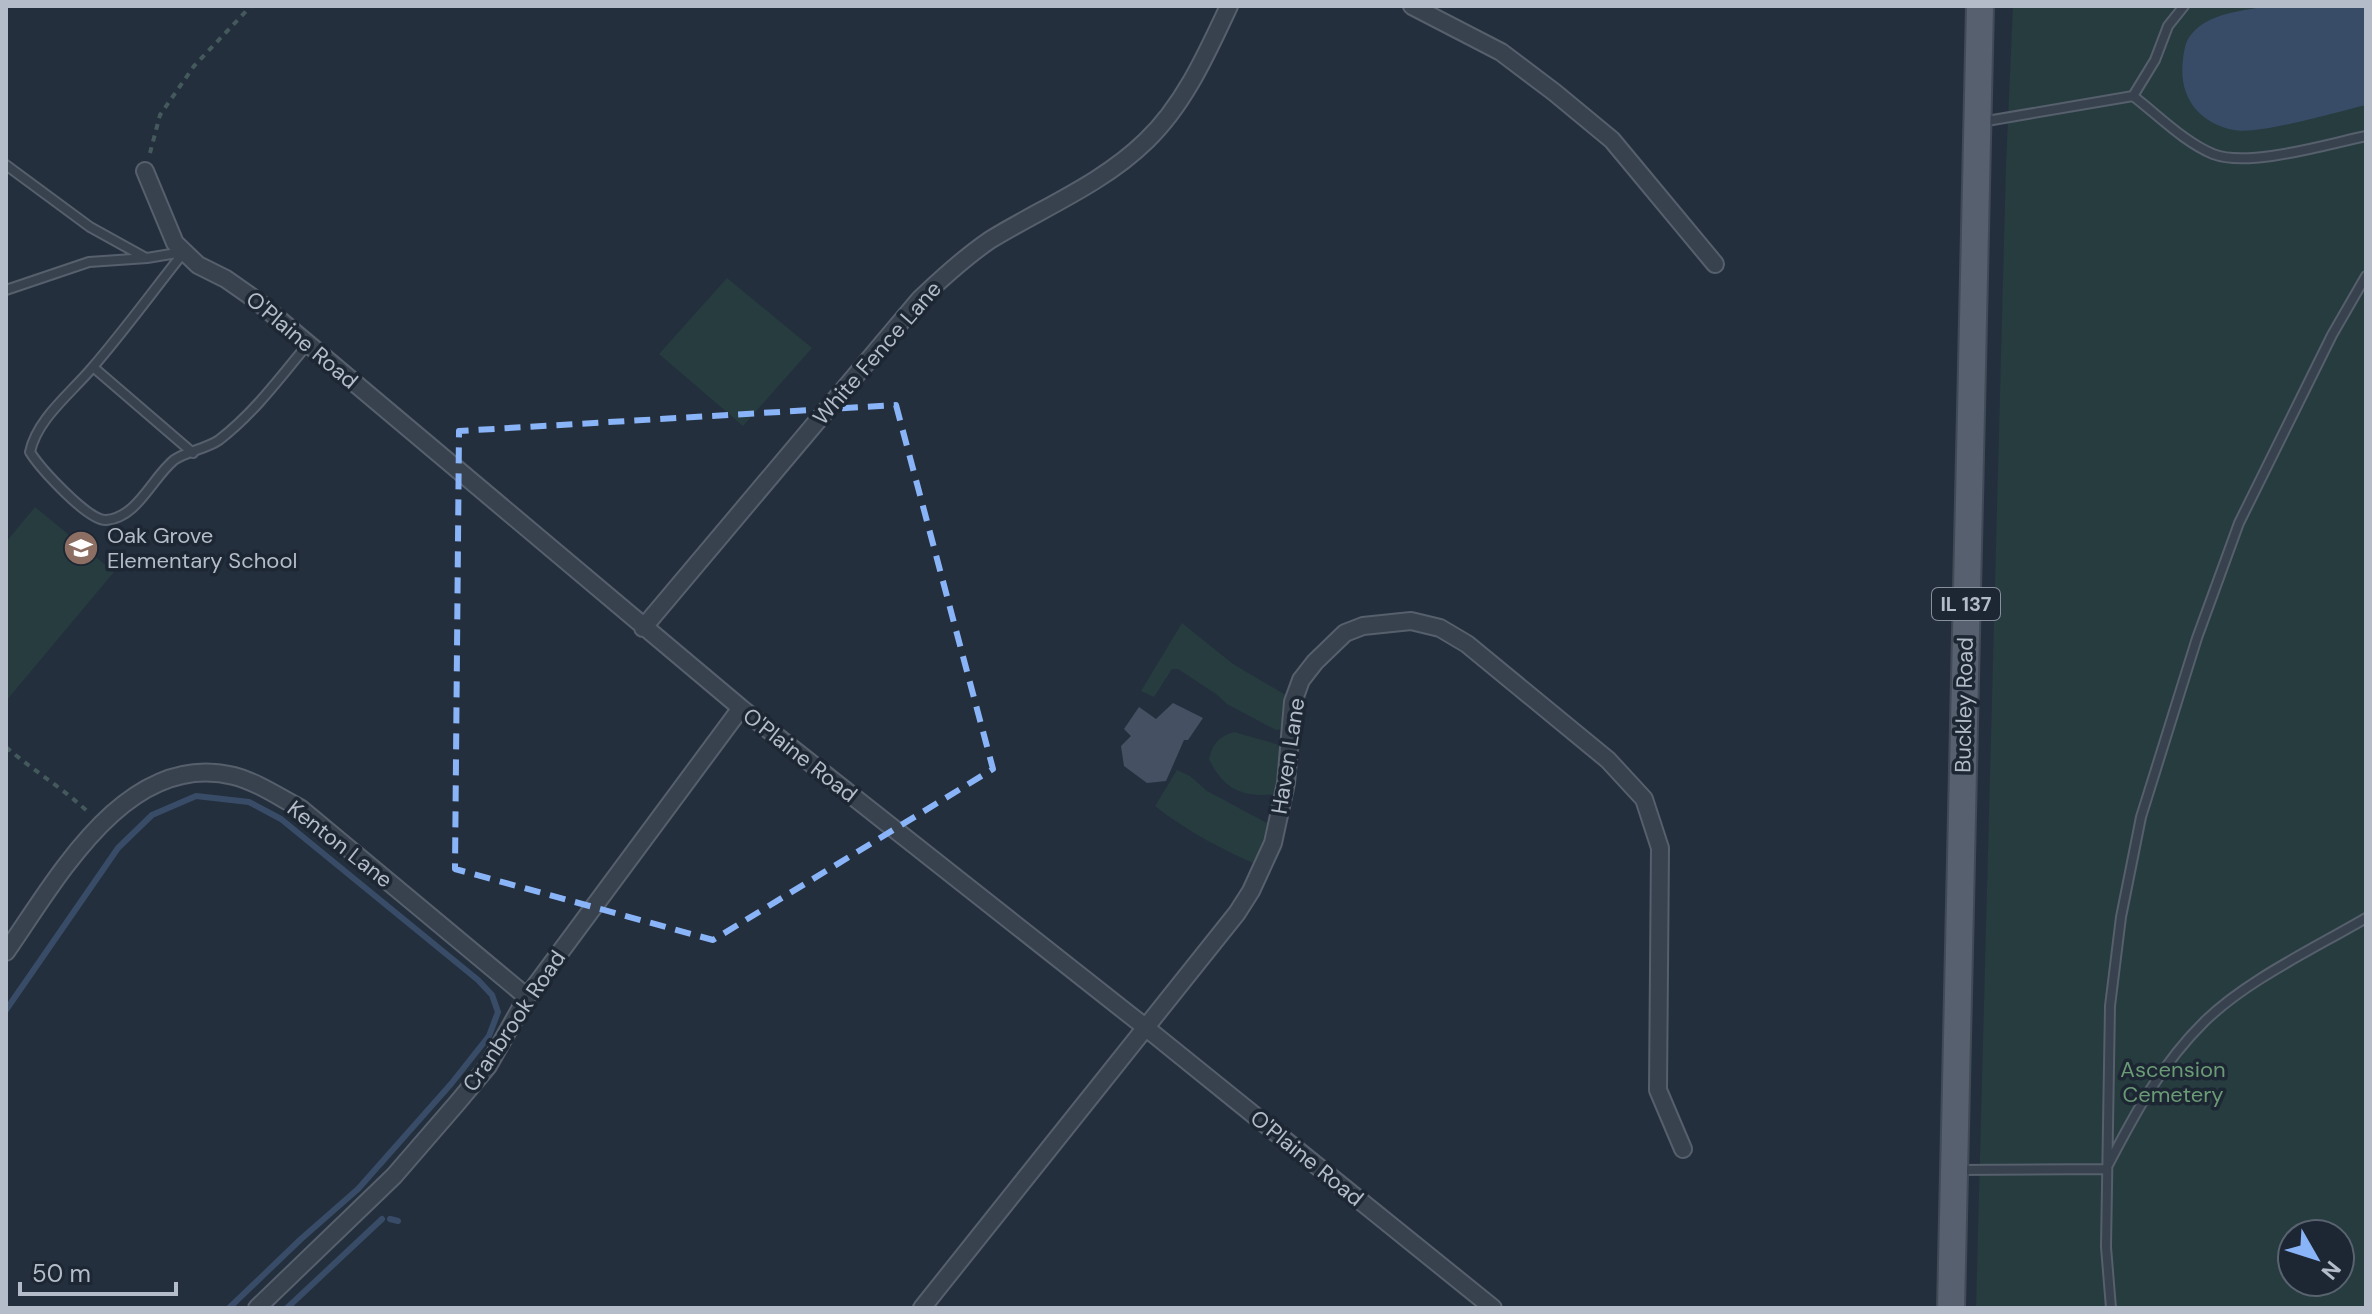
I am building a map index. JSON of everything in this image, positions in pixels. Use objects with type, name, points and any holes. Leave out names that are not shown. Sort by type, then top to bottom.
[{"type":"main road","name":"Buckley Road","points":[[1951,1308],[1980,6]]},
{"type":"street","name":"White Fence Lane","points":[[643,628],[920,299],[988,242],[1115,167],[1147,140],[1176,106],[1206,55],[1229,6]]},
{"type":"street","points":[[1412,6],[1501,52],[1612,140],[1715,264]]},
{"type":"street","name":"O'Plaine Road","points":[[145,171],[175,243],[198,265],[226,279],[256,300],[741,708],[1145,1027],[1493,1308]]},
{"type":"street","name":"Haven Lane","points":[[922,1308],[1237,913],[1273,843],[1286,783],[1293,702],[1301,680],[1345,633],[1363,626],[1411,621],[1440,628],[1467,644],[1608,760],[1644,799],[1660,848],[1658,1090],[1683,1149]]},
{"type":"street","name":"Cranbrook Road","points":[[257,1308],[394,1176],[488,1066],[527,997],[741,708]]},
{"type":"street","name":"Kenton Lane","points":[[6,952],[68,865],[101,825],[129,800],[159,780],[195,772],[234,776],[300,808],[527,997]]},
{"type":"lane","points":[[2133,96],[2155,60],[2168,26],[2184,6]]},
{"type":"lane","points":[[1977,123],[2133,96],[2194,143],[2213,154],[2235,159],[2262,157],[2366,136]]},
{"type":"lane","points":[[6,165],[90,227],[147,258]]},
{"type":"lane","points":[[6,290],[89,262],[184,252]]},
{"type":"lane","points":[[184,252],[33,439],[30,452],[39,467],[88,513],[102,521],[120,517],[176,459],[217,441],[266,394],[307,345]]},
{"type":"lane","points":[[2111,1308],[2106,1247],[2110,1006],[2121,917],[2141,817],[2197,638],[2239,523],[2332,335],[2366,276]]},
{"type":"lane","points":[[93,367],[193,453]]},
{"type":"lane","points":[[2106,1169],[2160,1072],[2207,1019],[2239,994],[2366,918]]},
{"type":"lane","points":[[1953,1170],[2106,1169]]},
{"type":"path","points":[[145,171],[160,115],[194,66],[251,6]]},
{"type":"path","points":[[6,747],[52,785],[75,799],[101,825]]},
{"type":"highlighted area","points":[[896,405],[993,769],[713,940],[455,869],[459,431]]},
{"type":"green space","name":"Ascension Cemetery","points":[[2013,6],[2366,6],[2366,1308],[1976,1308],[2006,165]]},
{"type":"green space","points":[[727,278],[812,348],[743,426],[659,354]]},
{"type":"green space","points":[[35,507],[114,572],[6,701],[6,542]]},
{"type":"green space","points":[[1182,623],[1233,664],[1294,700],[1288,727],[1276,730],[1227,704],[1178,669],[1172,669],[1154,697],[1141,691]]},
{"type":"green space","points":[[1234,732],[1276,744],[1288,753],[1284,793],[1249,794],[1222,780],[1209,759],[1217,742]]},
{"type":"green space","points":[[1177,770],[1190,776],[1207,791],[1276,828],[1262,867],[1206,840],[1155,806]]},
{"type":"water","points":[[2268,6],[2366,6],[2366,105],[2246,131],[2210,121],[2193,106],[2187,96],[2182,72],[2188,38],[2197,28],[2215,18]]},
{"type":"building","points":[[1173,703],[1203,718],[1188,740],[1184,740],[1166,781],[1147,783],[1124,766],[1121,746],[1131,736],[1124,729],[1139,707],[1156,719]]},
{"type":"waterway","points":[[6,1010],[118,848],[152,815],[196,796],[249,802],[281,819],[478,980],[492,995],[498,1012],[489,1036],[451,1084],[358,1189],[229,1308]]},
{"type":"waterway","points":[[287,1308],[382,1219]]},
{"type":"waterway","points":[[390,1219],[398,1221]]},
{"type":"place","name":"Oak Grove Elementary School","points":[[81,548]]}]
